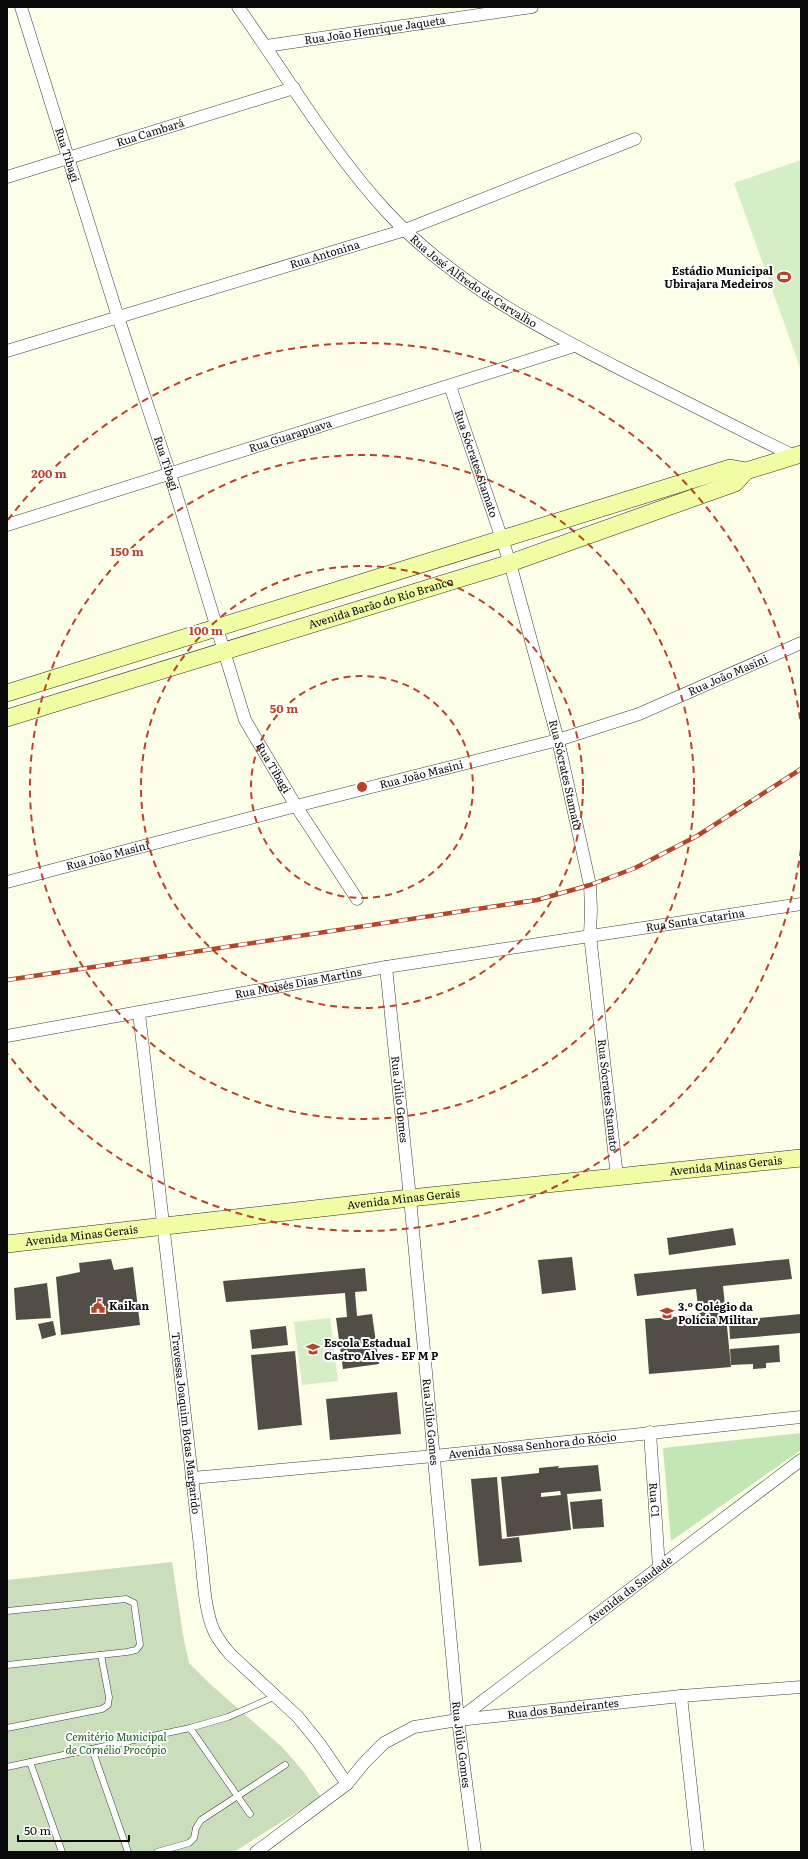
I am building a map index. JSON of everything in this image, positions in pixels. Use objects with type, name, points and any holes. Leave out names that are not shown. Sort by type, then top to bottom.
[{"type":"street","name":"Rua Tibagi","points":[[20,7],[118,317],[170,474],[245,720],[296,806],[357,899]]},
{"type":"street","name":"Rua José Alfredo de Carvalho","points":[[238,7],[352,169],[387,212],[432,253],[493,300],[574,346],[797,455]]},
{"type":"street","name":"Rua João Henrique Jaqueta","points":[[266,46],[514,8],[532,7]]},
{"type":"street","name":"Rua Cambará","points":[[7,177],[294,88]]},
{"type":"street","name":"Rua Antonina","points":[[7,351],[405,230],[635,139]]},
{"type":"street","name":"Rua Guarapuava","points":[[7,525],[574,346]]},
{"type":"street","name":"Rua Sócrates Stamato","points":[[450,386],[510,563],[558,740],[590,885],[590,935],[617,1177]]},
{"type":"street","name":"Avenida Barão do Rio Branco","points":[[7,693],[730,468],[746,471],[797,455]]},
{"type":"street","name":"Avenida Barão do Rio Branco","points":[[7,718],[510,563],[735,483],[746,471]]},
{"type":"street","name":"Rua João Masini","points":[[7,882],[296,806],[558,740],[639,714],[801,643]]},
{"type":"street","name":"Rua Santa Catarina","points":[[590,935],[801,904]]},
{"type":"street","name":"Rua Moisés Dias Martins","points":[[8,1035],[139,1013],[386,967],[590,935]]},
{"type":"street","name":"Rua Júlio Gomes","points":[[386,967],[410,1198],[458,1720],[475,1852]]},
{"type":"street","name":"Travessa Joaquim Botas Margarido","points":[[139,1013],[192,1478],[205,1585],[213,1630],[220,1643],[230,1654],[298,1717],[319,1743],[347,1784]]},
{"type":"street","name":"Avenida Minas Gerais","points":[[7,1244],[410,1198],[801,1158]]},
{"type":"street","name":"Avenida Nossa Senhora do Rócio","points":[[192,1478],[434,1456],[801,1417]]},
{"type":"street","name":"Rua C1","points":[[650,1432],[660,1568]]},
{"type":"street","name":"Avenida da Saudade","points":[[458,1720],[801,1460]]},
{"type":"street","name":"Rua dos Bandeirantes","points":[[347,1784],[364,1763],[384,1743],[414,1727],[458,1720],[681,1696],[801,1687]]},
{"type":"street","points":[[681,1696],[698,1852]]},
{"type":"street","points":[[256,1852],[270,1848],[347,1784]]},
{"type":"lane","points":[[7,1611],[126,1599],[134,1603],[140,1645],[136,1650],[7,1665]]},
{"type":"lane","points":[[7,1728],[102,1709],[108,1705],[109,1697],[101,1655]]},
{"type":"lane","points":[[7,1767],[190,1728],[228,1717],[276,1696]]},
{"type":"lane","points":[[190,1728],[250,1814]]},
{"type":"lane","points":[[92,1749],[128,1852]]},
{"type":"lane","points":[[30,1762],[62,1852]]},
{"type":"lane","points":[[157,1852],[189,1843],[194,1838],[196,1828],[202,1820],[285,1765]]},
{"type":"green space","name":"Estádio Municipal Ubirajara Medeiros","points":[[801,160],[801,370],[734,183]]},
{"type":"green space","points":[[330,1318],[338,1381],[302,1385],[294,1322]]},
{"type":"green space","points":[[801,1433],[801,1450],[671,1541],[663,1448]]},
{"type":"green space","name":"Cemitério Municipal de Cornélio Procópio","points":[[172,1562],[183,1635],[189,1663],[209,1683],[282,1747],[303,1771],[321,1797],[234,1852],[7,1852],[7,1580]]},
{"type":"building","points":[[733,1228],[736,1245],[669,1255],[667,1238]]},
{"type":"building","points":[[572,1257],[576,1290],[542,1294],[538,1260]]},
{"type":"building","name":"Kaikan","points":[[111,1259],[114,1270],[133,1267],[140,1325],[61,1335],[56,1277],[80,1272],[79,1263]]},
{"type":"building","points":[[789,1259],[792,1279],[723,1286],[731,1367],[649,1374],[645,1319],[699,1315],[696,1289],[637,1296],[634,1274]]},
{"type":"building","points":[[365,1268],[367,1291],[355,1292],[357,1316],[372,1314],[379,1364],[343,1369],[336,1318],[347,1317],[345,1293],[226,1302],[223,1281]]},
{"type":"building","points":[[47,1283],[51,1318],[16,1320],[14,1288]]},
{"type":"building","points":[[801,1314],[801,1333],[730,1339],[729,1321]]},
{"type":"building","points":[[53,1321],[56,1335],[42,1339],[38,1324]]},
{"type":"building","points":[[286,1326],[288,1345],[252,1349],[250,1330]]},
{"type":"building","points":[[779,1345],[780,1362],[766,1363],[766,1368],[753,1369],[753,1364],[731,1365],[730,1349]]},
{"type":"building","points":[[295,1351],[302,1425],[258,1430],[251,1355]]},
{"type":"building","points":[[397,1392],[401,1434],[330,1440],[326,1399]]},
{"type":"building","points":[[598,1465],[601,1491],[567,1494],[571,1530],[507,1537],[501,1477],[539,1473],[539,1468],[559,1466],[558,1468]],"holes":[[[560,1491],[561,1495],[541,1497],[541,1493]]]},
{"type":"building","points":[[497,1477],[502,1539],[519,1537],[522,1562],[479,1566],[471,1479]]},
{"type":"building","points":[[602,1499],[604,1527],[573,1529],[570,1502]]},
{"type":"railway","points":[[7,980],[537,900],[590,885],[635,868],[697,836],[801,769]]},
{"type":"place","name":"Estádio Municipal Ubirajara Medeiros","points":[[784,277]]},
{"type":"place","name":"Kaikan","points":[[98,1306]]},
{"type":"place","name":"3.º Colégio da Polícia Militar","points":[[667,1313]]},
{"type":"place","name":"Escola Estadual Castro Alves - EF M P","points":[[313,1349]]}]
